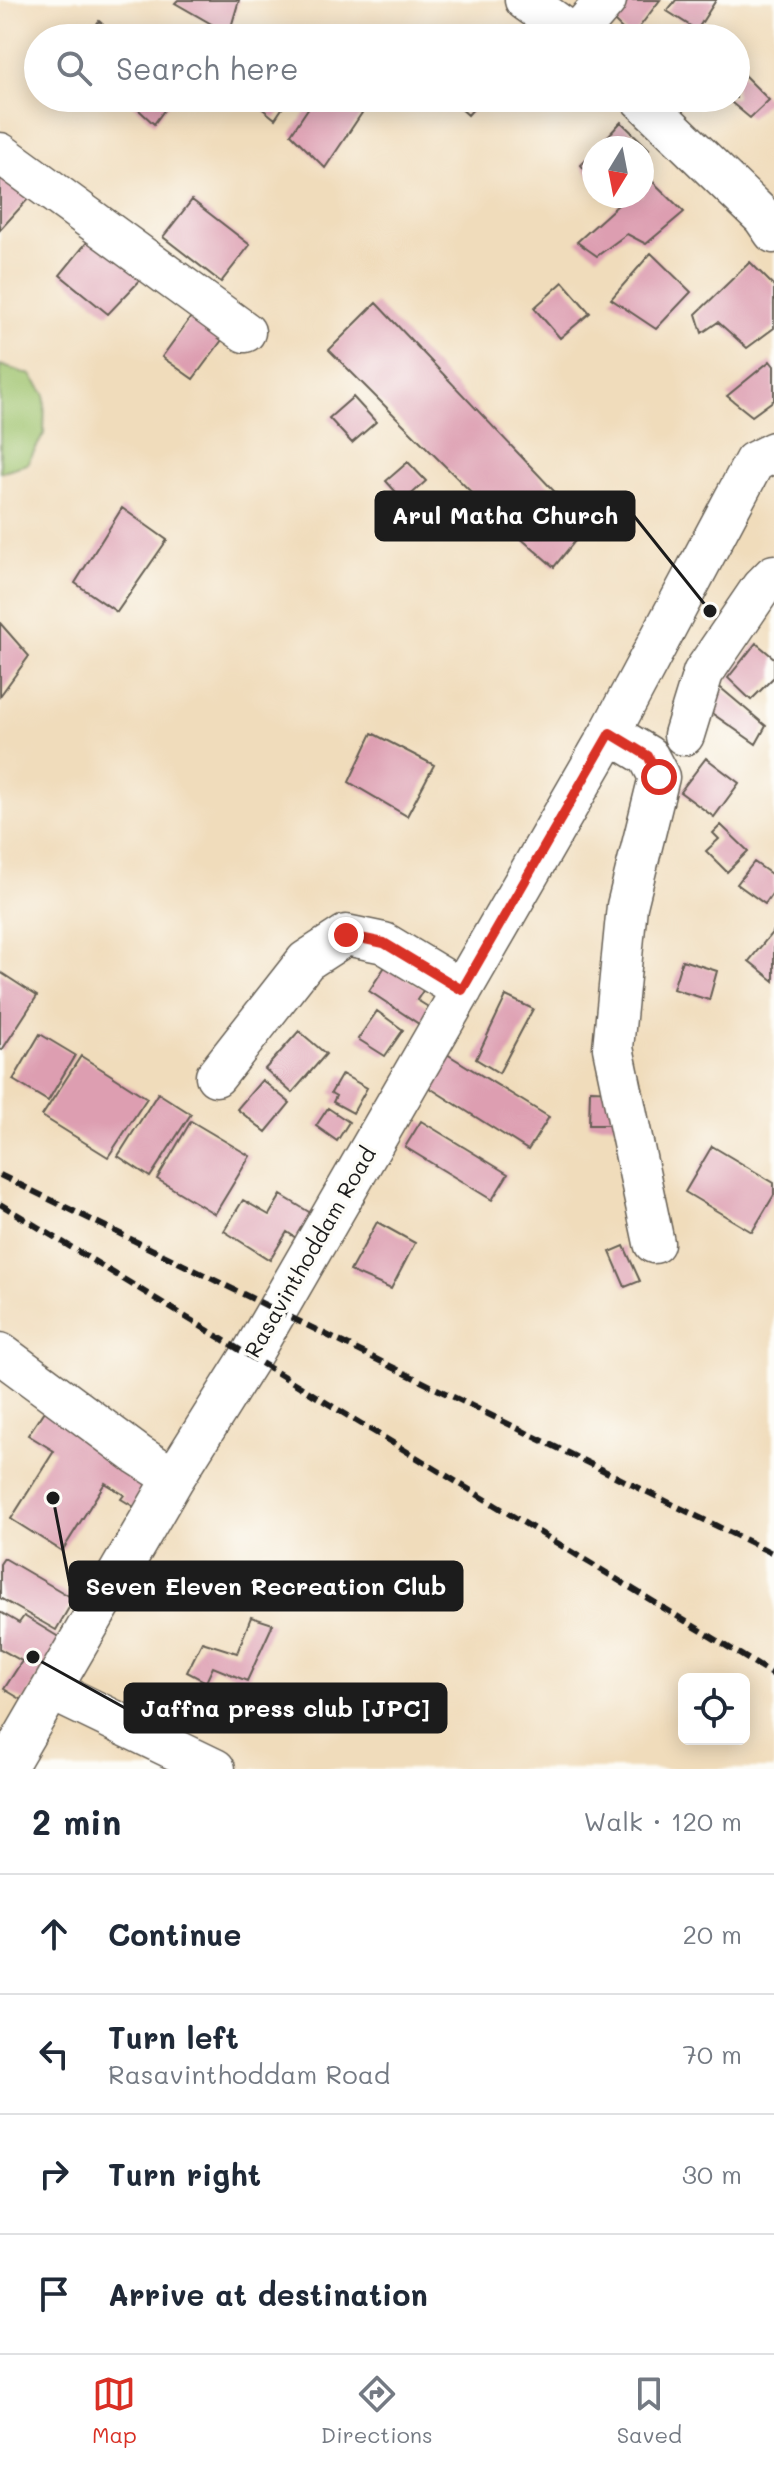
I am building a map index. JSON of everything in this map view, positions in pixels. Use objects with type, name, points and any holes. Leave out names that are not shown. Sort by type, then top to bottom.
[{"type":"street","points":[[525,0],[558,24]]},
{"type":"street","points":[[587,24],[606,0]]},
{"type":"street","points":[[654,112],[763,217],[774,233]]},
{"type":"street","points":[[0,153],[245,332]]},
{"type":"street","name":"Rasavinthoddam Road","points":[[5,1769],[174,1478],[250,1357],[610,733],[754,462],[774,452]]},
{"type":"street","points":[[684,735],[703,673],[752,600],[774,575]]},
{"type":"street","points":[[610,733],[648,756],[659,777],[627,906],[613,1048],[654,1243]]},
{"type":"street","points":[[216,1076],[306,961],[346,935],[384,943],[462,990]]},
{"type":"street","points":[[0,1353],[174,1478]]},
{"type":"street","points":[[51,1690],[215,1769]]},
{"type":"green space","points":[[0,365],[31,375],[45,395],[44,434],[27,464],[0,472]]},
{"type":"building","points":[[178,0],[239,0],[232,24],[212,24],[175,3]]},
{"type":"building","points":[[624,0],[660,0],[642,24],[617,24],[609,16]]},
{"type":"building","points":[[676,0],[716,0],[701,24],[688,24],[667,11]]},
{"type":"building","points":[[750,81],[769,100],[750,118],[743,112],[750,112]]},
{"type":"building","points":[[141,112],[163,112],[154,124]]},
{"type":"building","points":[[266,112],[280,112],[275,119]]},
{"type":"building","points":[[306,112],[363,112],[325,168],[291,134]]},
{"type":"building","points":[[621,122],[636,136],[608,136]]},
{"type":"building","points":[[0,174],[30,197],[0,230]]},
{"type":"building","points":[[654,183],[684,212],[646,244],[627,234],[597,256],[577,242],[615,208],[654,208]]},
{"type":"building","points":[[192,200],[250,245],[221,282],[163,237]]},
{"type":"building","points":[[97,230],[148,272],[108,314],[60,275]]},
{"type":"building","points":[[651,253],[691,292],[656,329],[611,299]]},
{"type":"building","points":[[750,262],[774,286],[774,328],[747,348],[718,322],[702,333],[696,314]]},
{"type":"building","points":[[563,282],[590,313],[560,338],[534,308]]},
{"type":"building","points":[[376,303],[587,526],[554,567],[496,517],[329,350]]},
{"type":"building","points":[[191,317],[222,340],[193,379],[162,357]]},
{"type":"building","points":[[770,361],[774,366],[774,400],[752,416],[727,396]]},
{"type":"building","points":[[353,397],[376,422],[352,443],[329,418]]},
{"type":"building","points":[[408,462],[426,481],[404,501],[386,481]]},
{"type":"building","points":[[122,508],[167,540],[117,612],[75,583]]},
{"type":"building","points":[[0,623],[29,656],[0,696]]},
{"type":"building","points":[[756,643],[774,658],[774,677],[751,700],[728,678]]},
{"type":"building","points":[[703,673],[766,726],[756,744],[693,700]]},
{"type":"building","points":[[372,733],[434,765],[407,816],[349,782]]},
{"type":"building","points":[[706,758],[739,783],[714,817],[680,792]]},
{"type":"building","points":[[721,825],[748,851],[727,872],[706,851],[719,839],[713,833]]},
{"type":"building","points":[[754,862],[774,876],[774,891],[765,904],[737,884]]},
{"type":"building","points":[[774,930],[774,981],[749,961]]},
{"type":"building","points":[[682,960],[717,971],[709,1000],[673,989]]},
{"type":"building","points":[[386,965],[424,989],[417,1000],[430,1008],[419,1024],[369,991]]},
{"type":"building","points":[[0,972],[37,996],[2,1050],[0,1049]]},
{"type":"building","points":[[506,996],[533,1009],[499,1073],[476,1059]]},
{"type":"building","points":[[377,1011],[403,1030],[385,1056],[358,1039]]},
{"type":"building","points":[[299,1031],[326,1054],[292,1093],[265,1069]]},
{"type":"building","points":[[40,1034],[75,1055],[48,1101],[13,1080]]},
{"type":"building","points":[[442,1051],[549,1117],[528,1150],[422,1083]]},
{"type":"building","points":[[81,1056],[147,1098],[108,1157],[42,1116]]},
{"type":"building","points":[[342,1074],[367,1088],[353,1113],[333,1102],[336,1096],[331,1093]]},
{"type":"building","points":[[262,1080],[290,1103],[266,1132],[237,1109]]},
{"type":"building","points":[[590,1090],[617,1091],[616,1125],[589,1125]]},
{"type":"building","points":[[158,1093],[191,1114],[150,1177],[118,1156]]},
{"type":"building","points":[[328,1108],[349,1122],[337,1141],[316,1126]]},
{"type":"building","points":[[191,1121],[250,1156],[215,1214],[157,1179]]},
{"type":"building","points":[[421,1121],[508,1174],[492,1200],[405,1147]]},
{"type":"building","points":[[712,1146],[774,1183],[774,1195],[752,1232],[685,1192]]},
{"type":"building","points":[[281,1195],[314,1215],[299,1240],[287,1232],[270,1260],[224,1231],[243,1200],[269,1215]]},
{"type":"building","points":[[377,1222],[415,1243],[391,1289],[350,1271]]},
{"type":"building","points":[[624,1246],[640,1281],[625,1287],[610,1252]]},
{"type":"building","points":[[46,1408],[159,1483],[141,1511],[121,1499],[124,1495],[105,1483],[62,1551],[11,1519],[54,1451],[28,1435]]},
{"type":"building","points":[[4,1558],[74,1599],[56,1630],[0,1598],[0,1564]]},
{"type":"building","points":[[0,1612],[19,1623],[24,1616],[62,1639],[24,1701],[4,1689],[22,1661],[0,1649]]},
{"type":"building","points":[[251,1617],[273,1624],[247,1681],[213,1667],[206,1682],[187,1672],[202,1642],[237,1653]]},
{"type":"railway","points":[[0,1175],[774,1554]]},
{"type":"railway","points":[[0,1204],[774,1675]]},
{"type":"place","name":"Arul Matha Church","points":[[710,611]]},
{"type":"place","name":"Seven Eleven Recreation Club","points":[[53,1498]]},
{"type":"place","name":"Jaffna press club [JPC]","points":[[33,1657]]},
{"type":"route","points":[[346,935],[384,943],[462,990],[610,733],[648,756],[659,777]]}]
